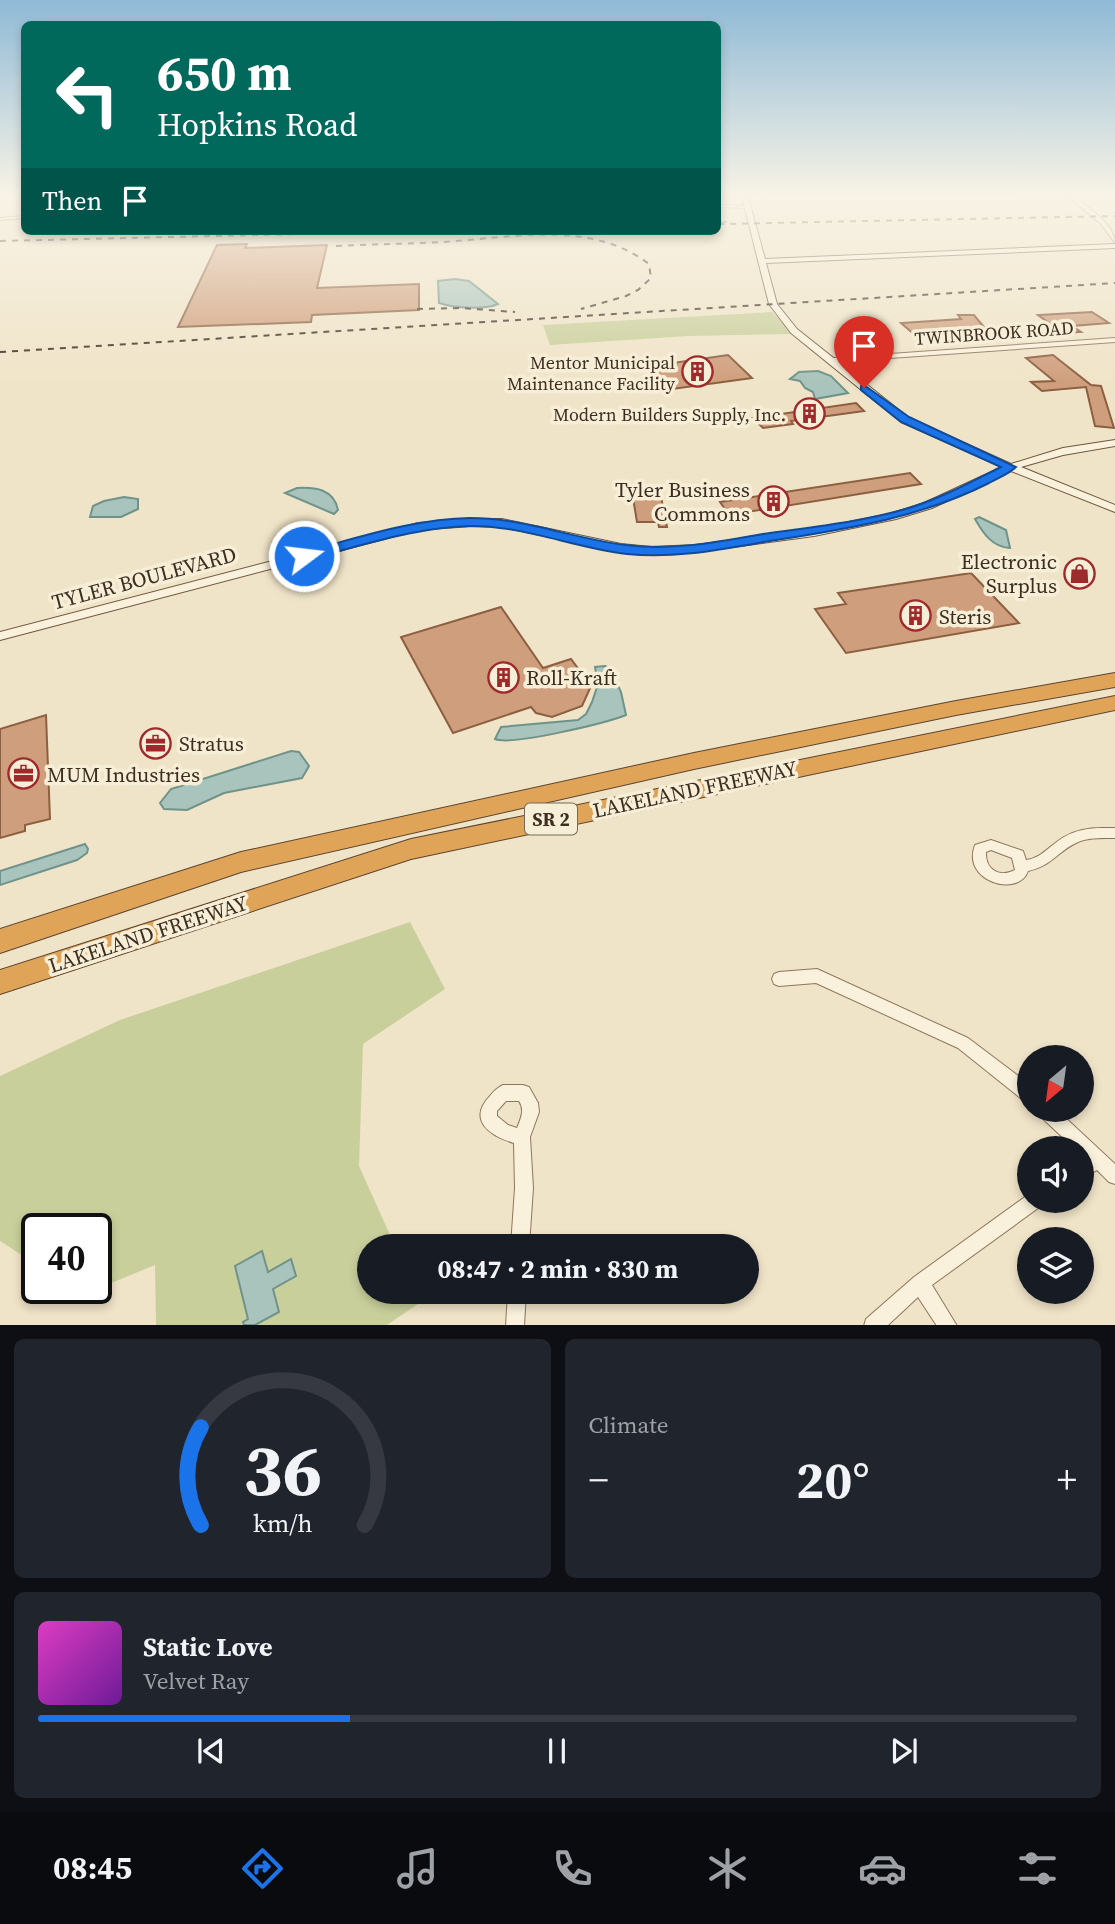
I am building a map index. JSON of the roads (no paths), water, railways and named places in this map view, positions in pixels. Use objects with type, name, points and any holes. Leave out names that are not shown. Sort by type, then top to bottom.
[{"type":"highway","name":"LAKELAND FREEWAY","points":[[0,941],[241,862],[694,761],[956,708],[1115,680]]},
{"type":"highway","name":"LAKELAND FREEWAY","points":[[0,982],[411,849],[1115,703]]},
{"type":"street","points":[[806,259],[761,261],[773,304],[794,331],[905,420],[1010,467],[1115,509]]},
{"type":"street","name":"TWINBROOK ROAD","points":[[833,360],[1115,340]]},
{"type":"street","name":"TYLER BOULEVARD","points":[[0,636],[418,527],[471,522],[500,523],[538,528],[612,547],[666,552],[783,536],[913,510],[960,493],[1010,467],[1044,456],[1115,443]]},
{"type":"street","points":[[1021,866],[1042,863],[1066,841],[1083,835],[1115,833]]},
{"type":"street","points":[[779,979],[817,976],[963,1043],[1017,1085]]},
{"type":"street","points":[[1059,1122],[1115,1176]]},
{"type":"street","points":[[521,1234],[524,1188],[522,1137]]},
{"type":"street","points":[[1094,1162],[1099,1159]]},
{"type":"street","points":[[873,1325],[920,1283],[1017,1213]]},
{"type":"street","points":[[920,1283],[947,1325]]},
{"type":"street","points":[[515,1325],[516,1304]]},
{"type":"water","points":[[438,281],[469,281],[498,304],[469,308],[439,303]]},
{"type":"water","points":[[818,371],[831,376],[848,393],[815,399],[813,392],[805,388],[800,381],[790,379],[799,372]]},
{"type":"water","points":[[297,488],[323,491],[336,503],[338,510],[334,514],[285,493]]},
{"type":"water","points":[[124,497],[138,499],[138,509],[121,517],[90,517],[93,506]]},
{"type":"water","points":[[979,517],[1006,530],[1010,548],[998,545],[989,538],[975,519]]},
{"type":"water","points":[[595,667],[610,668],[621,692],[626,715],[538,737],[495,739],[501,727],[578,720],[586,714],[598,684]]},
{"type":"water","points":[[291,751],[299,752],[309,766],[302,778],[224,793],[187,810],[164,809],[160,803],[171,789]]},
{"type":"water","points":[[85,844],[87,853],[77,860],[0,885],[0,871]]},
{"type":"water","points":[[262,1251],[268,1272],[291,1259],[296,1276],[273,1289],[279,1312],[255,1325],[244,1325],[243,1322],[248,1319],[235,1266]]},
{"type":"railway","points":[[581,309],[638,290],[651,278],[649,264],[641,259]]},
{"type":"railway","points":[[0,352],[1115,283]]},
{"type":"railway","points":[[417,309],[462,308],[515,312]]},
{"type":"place","name":"Mentor Municipal Maintenance Facility","points":[[698,372]]},
{"type":"place","name":"Modern Builders Supply, Inc.","points":[[809,414]]},
{"type":"place","name":"Tyler Business Commons","points":[[773,501]]},
{"type":"place","name":"Electronic Surplus","points":[[1080,573]]},
{"type":"place","name":"Steris","points":[[916,616]]},
{"type":"place","name":"Roll-Kraft","points":[[503,677]]},
{"type":"place","name":"Stratus","points":[[156,743]]},
{"type":"place","name":"MUM Industries","points":[[24,774]]}]
